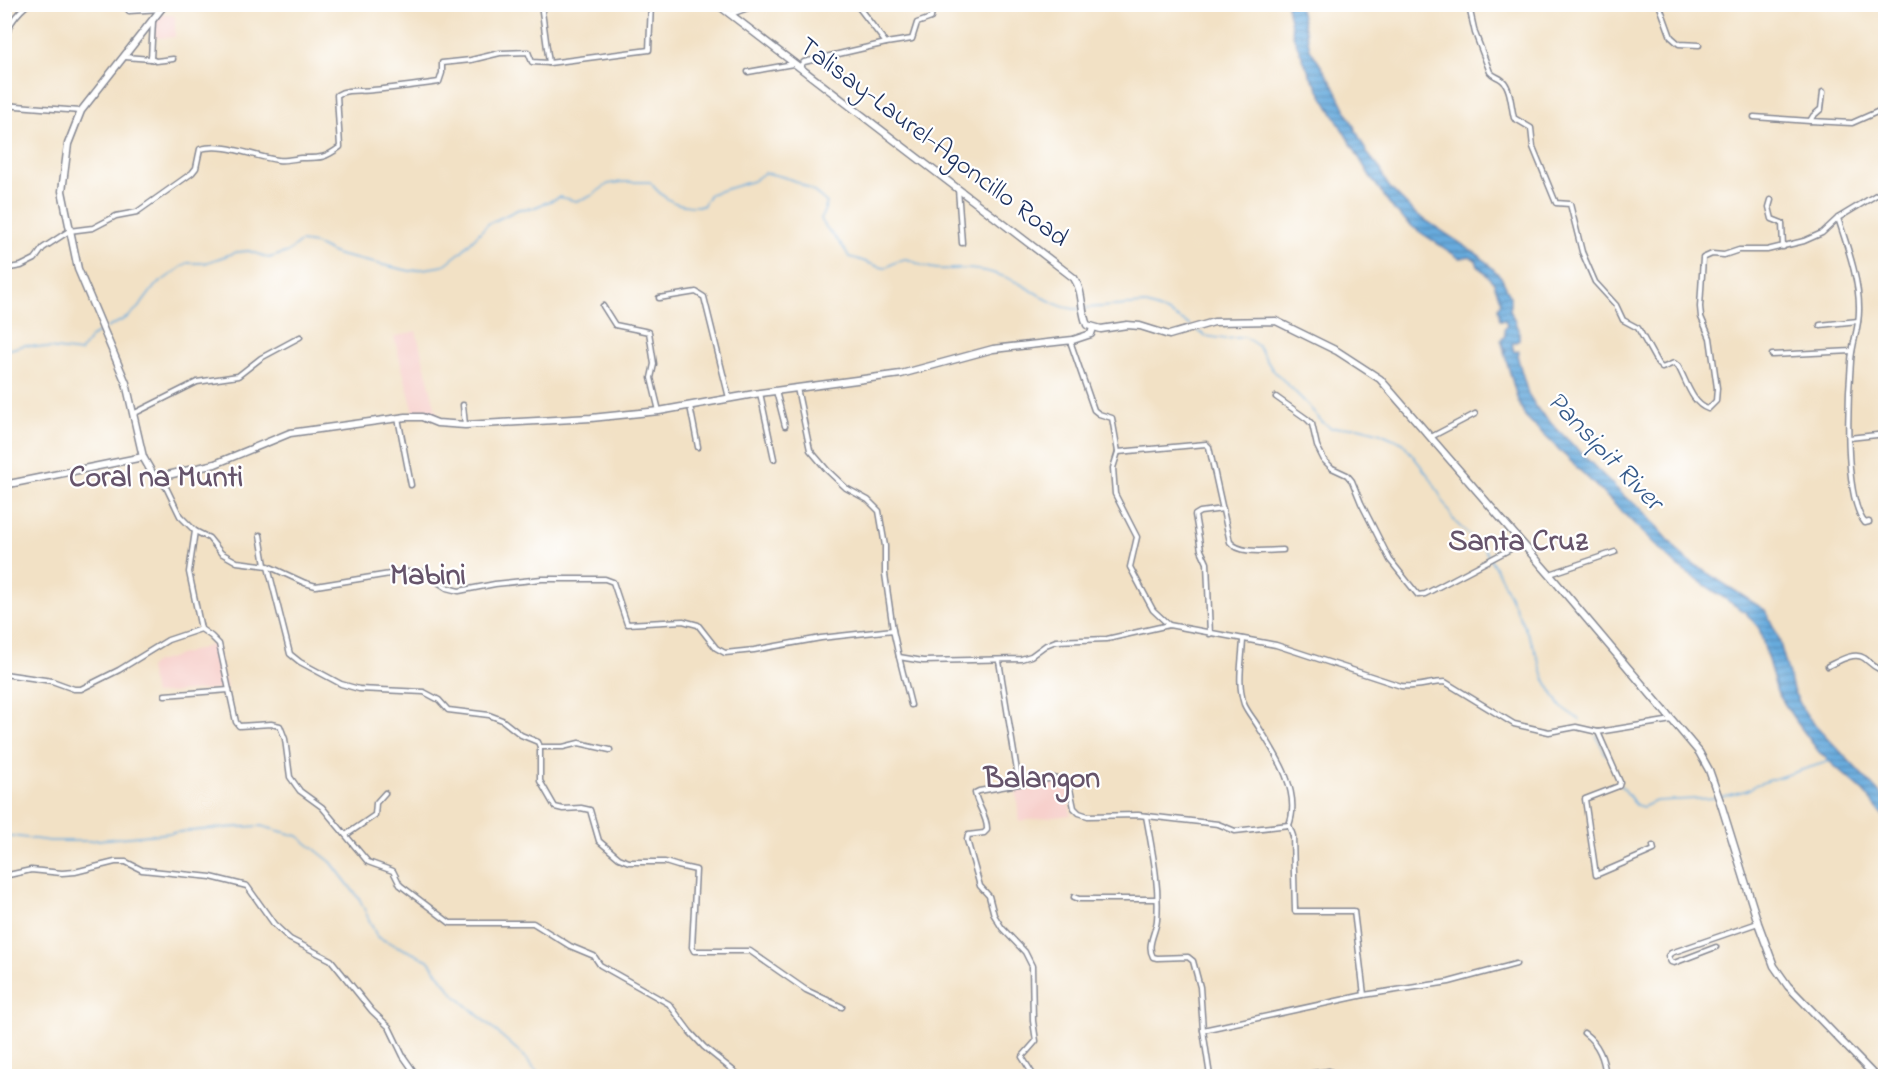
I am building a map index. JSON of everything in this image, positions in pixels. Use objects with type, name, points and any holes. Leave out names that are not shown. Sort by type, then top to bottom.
[{"type":"main road","name":"Talisay-Laurel-Agoncillo Road","points":[[717,4],[1074,278],[1080,287],[1087,325],[1093,328]]},
{"type":"main road","points":[[163,7],[81,111],[68,144],[62,191],[78,269],[126,383],[143,457],[155,477],[215,464],[290,433],[398,418],[422,417],[437,423],[465,425],[591,418],[659,411],[760,393],[901,374],[993,349],[1070,341],[1091,334],[1093,328],[1140,326],[1169,335],[1214,322],[1276,321],[1337,351],[1380,379],[1699,752],[1721,804],[1758,923],[1780,977],[1875,1077]]},
{"type":"main road","points":[[4,485],[143,457]]},
{"type":"street","points":[[4,72],[5,35],[9,23],[14,15],[28,4]]},
{"type":"street","points":[[124,4],[129,11],[163,7]]},
{"type":"street","points":[[541,4],[549,63]]},
{"type":"street","points":[[4,269],[21,266],[35,259],[43,248],[69,231],[93,228],[116,216],[137,212],[192,173],[196,168],[200,149],[221,148],[280,161],[301,158],[316,159],[327,156],[340,147],[336,103],[337,95],[343,92],[373,91],[386,87],[439,82],[442,63],[471,60],[500,53],[528,52],[532,62],[549,63],[649,50],[651,4]]},
{"type":"street","points":[[730,14],[759,4]]},
{"type":"street","points":[[856,4],[886,43]]},
{"type":"street","points":[[748,72],[795,66],[886,43],[912,39],[917,24],[931,18],[933,4]]},
{"type":"street","points":[[1465,4],[1470,11],[1475,33],[1490,72],[1507,86],[1514,118],[1531,128],[1533,147],[1556,203],[1570,204],[1582,252],[1595,282],[1616,305],[1623,320],[1638,328],[1658,364],[1662,368],[1674,363],[1678,366],[1703,408],[1712,407],[1716,400],[1717,388],[1710,338],[1701,317],[1703,258],[1712,254],[1724,255],[1739,250],[1767,250],[1783,247],[1822,233],[1838,218],[1886,189]]},
{"type":"street","points":[[1659,4],[1671,37],[1679,44],[1699,45]]},
{"type":"street","points":[[151,59],[153,20]]},
{"type":"street","points":[[123,57],[156,61],[173,59]]},
{"type":"street","points":[[1810,122],[1821,109],[1823,92]]},
{"type":"street","points":[[4,105],[81,111]]},
{"type":"street","points":[[1754,117],[1852,123],[1886,108]]},
{"type":"street","points":[[958,188],[962,243]]},
{"type":"street","points":[[1771,200],[1769,207],[1772,219],[1782,223],[1783,247]]},
{"type":"street","points":[[1838,218],[1857,284],[1860,312],[1852,351],[1849,438],[1856,508],[1865,523],[1869,522]]},
{"type":"street","points":[[659,298],[696,292],[704,297],[729,398]]},
{"type":"street","points":[[603,306],[615,325],[650,332],[654,364],[651,378],[659,411]]},
{"type":"street","points":[[1820,325],[1858,321]]},
{"type":"street","points":[[132,414],[197,382],[238,376],[261,358],[300,337]]},
{"type":"street","points":[[1070,341],[1094,410],[1112,418],[1118,452],[1113,468],[1115,494],[1137,537],[1130,567],[1153,610],[1169,626]]},
{"type":"street","points":[[1772,355],[1852,351]]},
{"type":"street","points":[[797,388],[810,450],[846,488],[868,500],[879,511],[885,546],[885,573],[893,630],[911,705]]},
{"type":"street","points":[[776,391],[785,426]]},
{"type":"street","points":[[760,393],[774,459]]},
{"type":"street","points":[[1276,397],[1307,419],[1324,460],[1332,468],[1347,475],[1352,481],[1361,504],[1390,560],[1418,595],[1425,594],[1522,543]]},
{"type":"street","points":[[463,405],[465,425]]},
{"type":"street","points":[[689,405],[698,447]]},
{"type":"street","points":[[1431,437],[1475,414]]},
{"type":"street","points":[[398,418],[411,485]]},
{"type":"street","points":[[1849,438],[1886,434]]},
{"type":"street","points":[[1118,452],[1206,444],[1209,447],[1230,542],[1234,547],[1243,550],[1283,549]]},
{"type":"street","points":[[155,477],[166,487],[180,516],[195,531],[209,538],[221,553],[237,561],[266,566],[316,586],[402,572],[422,572],[447,588],[459,591],[542,579],[605,579],[613,582],[627,624],[683,621],[698,625],[716,648],[725,652],[893,630]]},
{"type":"street","points":[[1210,634],[1207,563],[1201,550],[1195,515],[1200,512],[1222,509]]},
{"type":"street","points":[[195,531],[189,572],[201,630],[219,644],[238,726],[271,724],[280,726],[285,739],[290,777],[300,791],[322,807],[368,862],[393,871],[400,885],[450,923],[533,923],[570,946],[594,956],[600,964],[669,1004],[697,1039],[740,1077]]},
{"type":"street","points":[[260,535],[290,654],[324,676],[353,688],[424,692],[439,700],[448,710],[489,715],[502,720],[521,735],[537,741],[540,747],[540,781],[555,807],[590,810],[593,814],[597,837],[612,853],[626,861],[665,862],[696,870],[693,951],[750,951],[806,990],[842,1006]]},
{"type":"street","points":[[1549,574],[1615,552]]},
{"type":"street","points":[[899,657],[923,661],[1021,659],[1031,656],[1056,641],[1107,639],[1169,626],[1276,645],[1401,686],[1445,682],[1514,724],[1548,732],[1576,727],[1598,732],[1673,720]]},
{"type":"street","points":[[4,674],[52,681],[74,689],[81,689],[119,670],[168,640],[201,630]]},
{"type":"street","points":[[1243,640],[1239,686],[1247,710],[1270,744],[1288,782],[1294,813],[1289,825],[1293,836],[1294,911],[1354,911],[1364,995]]},
{"type":"street","points":[[1828,666],[1856,655],[1863,657],[1873,667],[1880,669],[1886,666]]},
{"type":"street","points":[[999,660],[1019,783]]},
{"type":"street","points":[[165,695],[228,690]]},
{"type":"street","points":[[1598,732],[1620,782],[1619,786],[1585,799],[1596,875],[1654,850],[1653,846]]},
{"type":"street","points":[[540,747],[579,744],[610,750]]},
{"type":"street","points":[[1034,1077],[1022,1057],[1036,1041],[1032,1021],[1032,966],[1025,952],[1002,928],[994,915],[989,896],[980,886],[967,840],[971,833],[984,833],[988,823],[975,793],[1054,778],[1065,781],[1070,787],[1074,808],[1079,813],[1088,816],[1146,816],[1218,824],[1235,831],[1289,825]]},
{"type":"street","points":[[346,835],[375,815],[376,803],[385,793]]},
{"type":"street","points":[[1146,816],[1155,869],[1158,918],[1151,952],[1153,957],[1157,958],[1188,957],[1193,961],[1200,987],[1210,1077]]},
{"type":"street","points":[[4,876],[31,870],[75,872],[115,862],[126,862],[142,870],[211,877],[246,886],[274,924],[290,939],[331,960],[372,1011],[388,1027],[417,1077]]},
{"type":"street","points":[[1074,897],[1079,899],[1156,899]]},
{"type":"street","points":[[1716,947],[1674,963],[1668,956],[1671,952],[1758,923]]},
{"type":"street","points":[[1203,1030],[1364,995],[1449,982],[1516,964]]},
{"type":"street","points":[[1584,1033],[1592,1039],[1604,1060],[1606,1077]]},
{"type":"street","points":[[1292,1077],[1329,1071],[1341,1077]]},
{"type":"shaded area","points":[[161,14],[175,16],[175,37],[154,38],[154,20]]},
{"type":"shaded area","points":[[416,331],[438,419],[414,413],[394,337]]},
{"type":"shaded area","points":[[215,644],[227,688],[154,694],[149,668],[154,663]]},
{"type":"shaded area","points":[[1059,781],[1067,785],[1071,815],[1019,821],[1016,785]]},
{"type":"water","points":[[1287,5],[1299,5],[1310,49],[1334,86],[1367,153],[1381,170],[1390,188],[1416,214],[1480,256],[1501,277],[1510,296],[1510,310],[1519,332],[1519,340],[1512,344],[1514,352],[1519,351],[1518,359],[1528,394],[1539,411],[1625,497],[1640,507],[1685,559],[1765,610],[1778,636],[1793,690],[1806,715],[1885,799],[1885,818],[1864,792],[1819,752],[1793,717],[1777,692],[1759,628],[1746,613],[1677,566],[1525,416],[1518,401],[1504,352],[1506,351],[1501,340],[1505,336],[1504,329],[1507,325],[1505,320],[1500,320],[1498,308],[1501,302],[1494,283],[1478,266],[1476,260],[1470,257],[1459,258],[1414,228],[1394,210],[1370,176],[1310,75],[1293,35]]},
{"type":"waterway","points":[[107,328],[128,317],[140,306],[155,286],[187,263],[205,263],[237,252],[249,251],[269,258],[288,252],[300,242],[315,244],[338,255],[410,271],[443,266],[461,252],[488,224],[519,209],[533,208],[560,197],[576,201],[591,196],[608,184],[650,182],[661,194],[673,202],[703,206],[710,194],[753,181],[764,173],[798,183],[827,203],[821,219],[849,257],[885,268],[906,259],[936,269],[984,271],[1015,281],[1047,300],[1073,309],[1080,309]]},
{"type":"waterway","points":[[1085,308],[1144,304],[1167,312],[1190,325]]},
{"type":"waterway","points":[[4,351],[25,345],[80,352],[91,337],[101,331]]},
{"type":"waterway","points":[[1198,331],[1206,336],[1225,339],[1245,337],[1258,346],[1272,369],[1322,422],[1331,428],[1358,427],[1378,432],[1403,443],[1431,479],[1454,521],[1485,550],[1534,647],[1544,678],[1561,707],[1580,720]]},
{"type":"waterway","points":[[1596,735],[1606,755]]},
{"type":"waterway","points":[[1721,797],[1748,790],[1755,785],[1830,761]]},
{"type":"waterway","points":[[1621,785],[1636,805],[1643,807],[1656,801],[1716,798]]},
{"type":"waterway","points":[[4,835],[50,841],[88,841],[261,826],[298,836],[331,862],[360,900],[377,937],[428,960],[454,994],[524,1056],[540,1076]]},
{"type":"district","name":"Coral na Munti","points":[[156,479]]},
{"type":"district","name":"Santa Cruz","points":[[1518,543]]},
{"type":"district","name":"Mabini","points":[[428,577]]},
{"type":"district","name":"Balangon","points":[[1042,780]]},
{"type":"water label","name":"Pansipit River","points":[[1604,452]]}]
